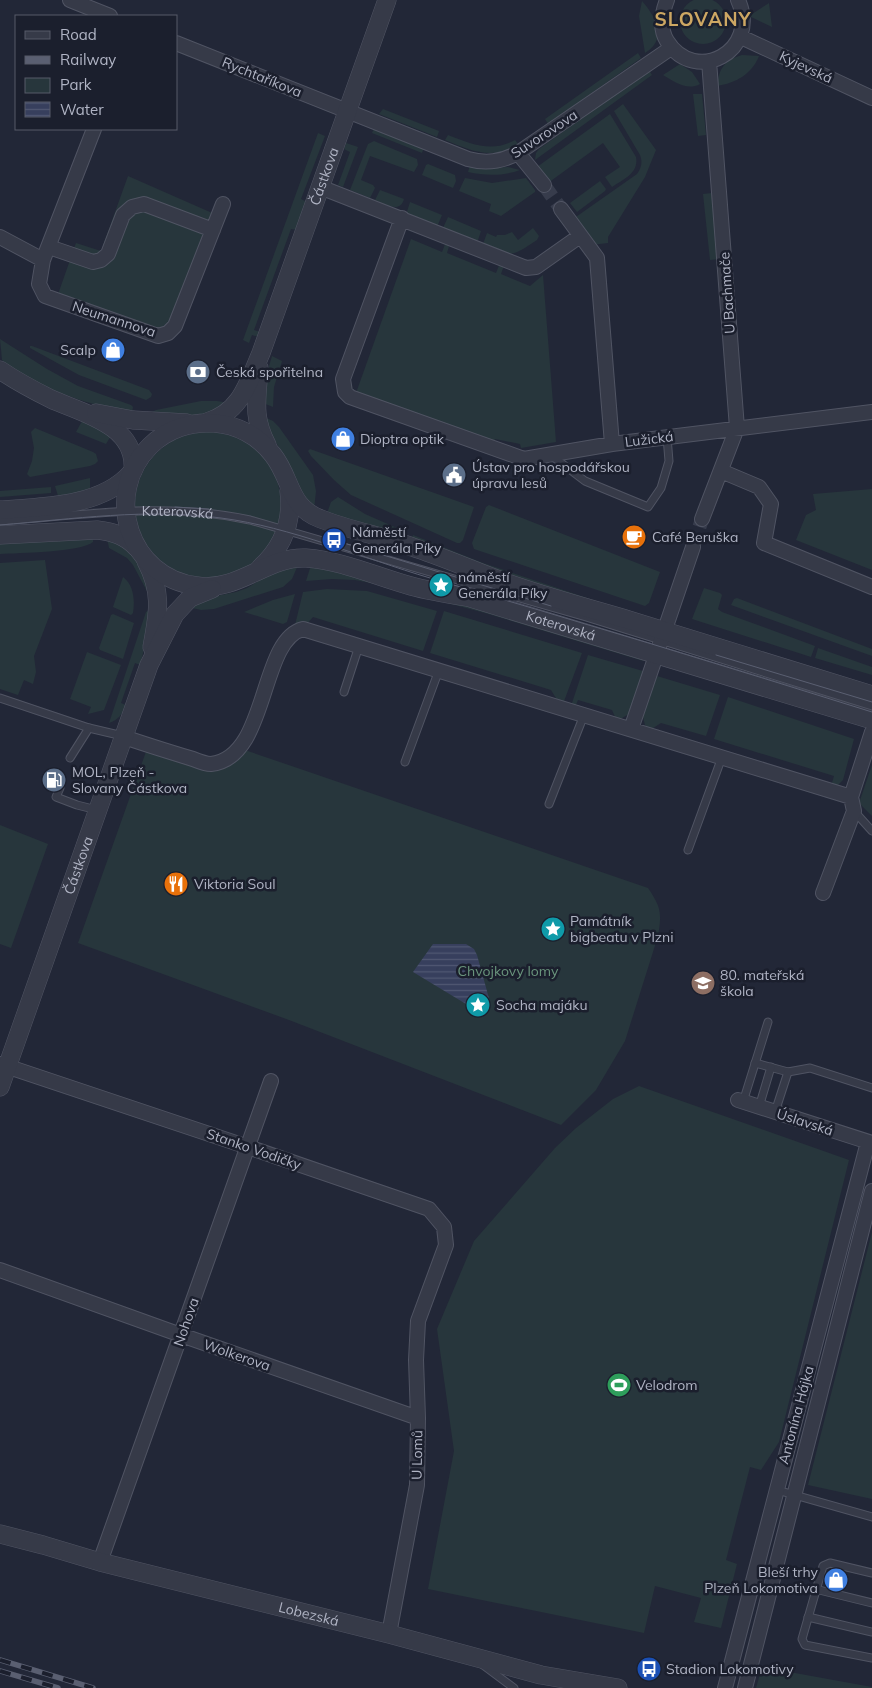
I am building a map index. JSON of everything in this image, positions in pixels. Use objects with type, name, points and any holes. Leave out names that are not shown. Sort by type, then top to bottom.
[{"type":"street","points":[[70,0],[108,15]]},
{"type":"street","name":"Částkova","points":[[202,423],[216,419],[231,410],[245,390],[261,353],[387,0]]},
{"type":"street","points":[[667,0],[662,12],[662,25],[665,37],[672,48],[685,58],[709,62],[722,57],[733,48],[741,37],[744,18],[738,0]]},
{"type":"street","name":"Kyjevská","points":[[741,37],[872,98]]},
{"type":"street","name":"Rychtaříkova","points":[[178,44],[348,111]]},
{"type":"street","name":"Suvorovova","points":[[348,111],[470,159],[491,162],[506,159],[518,153],[672,48]]},
{"type":"street","name":"U Bachmače","points":[[702,519],[737,428],[709,62]]},
{"type":"street","name":"Neumannova","points":[[94,130],[46,254],[39,284],[44,296],[158,336],[168,333],[176,326],[224,204]]},
{"type":"street","points":[[518,153],[544,185]]},
{"type":"street","points":[[320,186],[526,268],[536,267],[580,236]]},
{"type":"street","points":[[0,237],[46,254],[93,262],[101,260],[108,254],[123,215],[132,207],[144,204],[213,230]]},
{"type":"street","name":"Lužická","points":[[561,209],[597,258],[612,444],[872,412]]},
{"type":"street","points":[[402,218],[343,380],[345,392],[350,397],[524,459],[612,444]]},
{"type":"street","name":"Částkova","points":[[261,353],[256,417],[261,434],[274,456]]},
{"type":"street","points":[[0,370],[45,396],[102,421],[120,434],[133,457],[132,471]]},
{"type":"street","points":[[80,411],[134,420],[202,423]]},
{"type":"street","name":"Koterovská","points":[[0,510],[46,506],[94,496],[117,486],[132,471],[146,450],[154,442],[174,429],[202,423],[229,425],[250,434],[267,448],[274,456],[297,503],[304,510],[319,519],[415,548],[872,720]]},
{"type":"street","name":"Koterovská","points":[[132,471],[126,496],[126,512],[128,528],[141,553]]},
{"type":"street","points":[[721,471],[760,487],[771,504],[764,542],[872,586]]},
{"type":"street","name":"Koterovská","points":[[250,576],[274,553],[286,530],[290,508],[287,482]]},
{"type":"street","name":"Koterovská","points":[[0,535],[97,530],[110,532],[130,540],[162,573],[173,579],[197,586],[222,586],[236,582],[269,566],[296,558],[326,561],[414,587],[467,597],[661,642],[872,695]]},
{"type":"street","points":[[631,729],[693,547]]},
{"type":"street","name":"Částkova","points":[[141,553],[153,577],[158,596],[150,665]]},
{"type":"street","name":"Částkova","points":[[0,1087],[4,1065],[150,665],[175,614],[182,606],[195,596],[222,586]]},
{"type":"street","points":[[124,736],[210,764],[227,759],[239,748],[250,730],[282,647],[294,633],[307,629],[722,757],[852,804]]},
{"type":"street","points":[[823,892],[852,804],[872,732]]},
{"type":"street","name":"Stanko Vodičky","points":[[4,1065],[429,1209],[444,1227],[446,1245],[433,1277]]},
{"type":"street","name":"Nohova","points":[[100,1562],[271,1081]]},
{"type":"street","name":"Úslavská","points":[[741,1101],[870,1142]]},
{"type":"street","name":"Antonína Hájka","points":[[725,1688],[870,1142]]},
{"type":"street","name":"Antonína Hájka","points":[[745,1688],[872,1191]]},
{"type":"street","name":"Wolkerova","points":[[0,1270],[418,1418]]},
{"type":"street","name":"U Lomů","points":[[389,1634],[417,1485],[418,1418],[416,1360],[418,1321],[433,1277]]},
{"type":"street","name":"Lobezská","points":[[0,1534],[100,1562],[389,1634],[541,1675],[618,1688]]},
{"type":"lane","points":[[549,454],[585,481],[648,508],[661,488],[669,461],[668,437]]},
{"type":"lane","name":"Koterovská","points":[[0,521],[167,510],[206,512],[240,518],[286,530],[872,706]]},
{"type":"lane","points":[[344,692],[360,645]]},
{"type":"lane","points":[[405,762],[439,670]]},
{"type":"lane","points":[[0,698],[89,728],[124,736]]},
{"type":"lane","points":[[549,804],[584,715]]},
{"type":"lane","points":[[70,758],[89,728]]},
{"type":"lane","points":[[688,850],[722,757]]},
{"type":"lane","points":[[60,788],[56,797],[98,810]]},
{"type":"lane","points":[[852,804],[872,831]]},
{"type":"lane","points":[[741,1101],[768,1022]]},
{"type":"lane","points":[[755,1063],[788,1072],[810,1068],[872,1088]]},
{"type":"lane","points":[[759,1107],[771,1067]]},
{"type":"lane","points":[[775,1112],[788,1072]]},
{"type":"lane","points":[[777,1490],[872,1517]]},
{"type":"lane","points":[[872,1573],[830,1563],[826,1564],[821,1569],[802,1639],[805,1645],[872,1658]]},
{"type":"lane","points":[[815,1589],[872,1603]]},
{"type":"lane","points":[[808,1617],[872,1632]]},
{"type":"lane","points":[[471,1656],[514,1688]]},
{"type":"green space","points":[[699,-1],[716,2],[722,8],[726,21],[722,34],[716,40],[703,44],[690,40],[684,34],[680,21],[684,8],[690,2]]},
{"type":"green space","points":[[642,1],[656,22],[658,34],[654,45],[645,53],[639,16]]},
{"type":"green space","points":[[769,3],[772,27],[749,16]]},
{"type":"green space","points":[[638,53],[641,58],[548,124],[545,119]]},
{"type":"green space","points":[[742,55],[759,56],[748,73],[731,83],[717,86],[719,74],[727,62]]},
{"type":"green space","points":[[680,64],[692,72],[700,84],[690,87],[677,83],[663,75]]},
{"type":"green space","points":[[649,70],[652,75],[535,160],[539,149]]},
{"type":"green space","points":[[693,94],[702,94],[706,135],[698,136]]},
{"type":"green space","points":[[623,104],[656,150],[645,177],[608,237],[608,243],[591,245],[573,219],[640,170],[640,155],[614,111]]},
{"type":"green space","points":[[383,109],[439,131],[437,137],[379,114]]},
{"type":"green space","points":[[610,114],[636,157],[635,167],[630,175],[612,187],[605,177],[620,167],[603,143],[548,183],[537,167]]},
{"type":"green space","points":[[374,128],[424,147],[422,153],[372,133]]},
{"type":"green space","points":[[318,133],[325,136],[301,199],[307,202],[297,230],[291,229],[254,330],[260,332],[259,337],[252,335],[249,343],[243,340]]},
{"type":"green space","points":[[448,135],[482,146],[498,146],[515,140],[519,145],[499,152],[482,152],[464,148],[445,140]]},
{"type":"green space","points":[[374,141],[417,159],[418,165],[414,172],[370,156],[361,180],[373,185],[375,188],[370,198],[350,190],[368,144]]},
{"type":"green space","points":[[346,143],[358,147],[343,187],[338,185],[350,152],[344,149]]},
{"type":"green space","points":[[428,164],[455,175],[456,181],[453,188],[422,175]]},
{"type":"green space","points":[[470,165],[487,168],[508,167],[520,170],[495,175],[481,174],[468,172]]},
{"type":"green space","points":[[128,176],[219,216],[168,333],[56,300],[76,243],[101,251]]},
{"type":"green space","points":[[465,178],[492,183],[526,178],[535,192],[501,216],[489,211],[491,204],[459,191]]},
{"type":"green space","points":[[600,181],[606,189],[605,191],[577,212],[570,203]]},
{"type":"green space","points":[[380,190],[404,199],[402,204],[392,207],[375,200]]},
{"type":"green space","points":[[712,193],[719,259],[710,260],[703,194]]},
{"type":"green space","points":[[410,202],[442,215],[437,227],[406,215]]},
{"type":"green space","points":[[448,217],[481,231],[478,240],[475,241],[443,228]]},
{"type":"green space","points":[[533,228],[539,236],[537,240],[516,253],[506,253],[483,244],[487,233],[496,237],[497,235],[505,235],[512,232],[518,240]]},
{"type":"green space","points":[[411,239],[442,252],[446,242],[450,243],[447,253],[496,273],[500,263],[504,265],[501,274],[530,286],[543,275],[556,442],[521,448],[520,444],[495,439],[493,444],[356,393]]},
{"type":"green space","points":[[0,339],[78,386],[131,405],[133,407],[132,413],[66,395],[18,372],[2,360]]},
{"type":"green space","points":[[30,346],[149,390],[152,394],[151,397],[146,400],[79,375],[30,348]]},
{"type":"green space","points":[[272,356],[282,361],[274,387],[273,407],[263,403],[267,373]]},
{"type":"green space","points":[[201,401],[229,403],[212,413],[179,417],[152,412],[156,410]]},
{"type":"green space","points":[[264,417],[273,421],[279,427],[313,475],[316,491],[314,510],[301,493]]},
{"type":"green space","points":[[82,421],[112,434],[106,444],[76,432]]},
{"type":"green space","points":[[35,428],[93,452],[96,454],[98,461],[90,466],[30,477],[27,474],[34,448],[31,432]]},
{"type":"green space","points":[[208,432],[236,438],[259,454],[275,477],[281,505],[275,533],[259,556],[236,572],[208,578],[180,572],[157,556],[141,533],[135,505],[141,477],[157,454],[180,438]]},
{"type":"green space","points":[[310,449],[474,507],[463,540],[457,543],[351,495],[311,456],[308,451]]},
{"type":"green space","points":[[90,478],[90,492],[59,499],[55,486]]},
{"type":"green space","points":[[51,487],[51,493],[0,497],[0,491]]},
{"type":"green space","points":[[872,489],[872,570],[796,540],[806,515],[816,510],[813,494]]},
{"type":"green space","points":[[338,497],[365,514],[406,532],[403,540],[326,516],[331,502]]},
{"type":"green space","points":[[489,505],[660,572],[649,603],[645,606],[474,549],[472,543],[486,507]]},
{"type":"green space","points":[[413,535],[483,563],[650,619],[646,620],[410,542]]},
{"type":"green space","points":[[93,537],[93,542],[76,548],[0,554],[0,540]]},
{"type":"green space","points":[[107,538],[124,545],[135,559],[144,572],[149,595],[133,565],[127,558],[109,548]]},
{"type":"green space","points":[[45,560],[52,609],[34,656],[36,672],[33,684],[24,680],[18,695],[0,689],[0,563]]},
{"type":"green space","points":[[298,565],[292,579],[283,587],[214,609],[201,610],[188,607],[207,598],[247,588],[273,572]]},
{"type":"green space","points":[[311,565],[324,566],[387,586],[355,580],[306,581]]},
{"type":"green space","points":[[123,577],[132,589],[134,598],[134,608],[131,615],[113,607]]},
{"type":"green space","points":[[704,588],[722,595],[718,609],[722,612],[815,646],[811,657],[692,619]]},
{"type":"green space","points":[[327,589],[367,591],[437,611],[423,651],[313,617],[306,625],[295,625],[303,592]]},
{"type":"green space","points":[[395,589],[430,595],[641,658],[643,661],[485,613]]},
{"type":"green space","points":[[295,594],[287,622],[283,624],[244,612],[273,600]]},
{"type":"green space","points":[[737,598],[872,649],[872,656],[731,605],[734,599]]},
{"type":"green space","points":[[149,610],[154,611],[140,665],[135,663],[121,703],[126,705],[120,716],[109,723],[146,612]]},
{"type":"green space","points":[[444,611],[582,653],[563,704],[559,703],[551,690],[430,653]]},
{"type":"green space","points":[[113,614],[134,623],[123,659],[99,648]]},
{"type":"green space","points":[[818,648],[872,667],[872,675],[815,658]]},
{"type":"green space","points":[[87,652],[121,665],[104,710],[88,714],[91,707],[70,699]]},
{"type":"green space","points":[[588,655],[643,671],[629,714],[617,721],[612,710],[578,700],[575,707],[571,706]]},
{"type":"green space","points":[[657,676],[720,695],[706,736],[661,723],[650,730],[645,725],[643,717]]},
{"type":"green space","points":[[728,697],[854,739],[843,780],[836,787],[831,786],[834,776],[714,739]]},
{"type":"green space","name":"Chvojkovy lomy","points":[[148,746],[210,764],[239,748],[648,888],[658,905],[660,921],[658,936],[625,1041],[596,1090],[561,1125],[289,1020],[78,943]]},
{"type":"green space","points":[[872,765],[872,816],[859,803]]},
{"type":"green space","points":[[0,825],[48,844],[11,948],[0,944]]},
{"type":"green space","name":"Velodrom","points":[[639,1086],[849,1160],[779,1442],[761,1470],[750,1467],[726,1560],[737,1564],[721,1628],[694,1622],[701,1598],[655,1586],[644,1633],[428,1589],[454,1451],[437,1329],[474,1241],[555,1148],[576,1128],[613,1099]]},
{"type":"green space","points":[[872,1232],[872,1499],[808,1485]]},
{"type":"green space","points":[[762,1667],[872,1687],[872,1688],[756,1688]]},
{"type":"water","points":[[433,944],[466,944],[474,949],[490,1002],[485,1011],[475,1014],[466,1004],[413,972]]},
{"type":"tunnel","points":[[544,185],[561,209]]},
{"type":"tunnel","points":[[693,547],[702,519]]},
{"type":"tram line","points":[[175,507],[209,509]]},
{"type":"tram line","points":[[0,525],[138,514],[194,515],[247,522],[274,528],[430,578],[872,712]]},
{"type":"tram line","points":[[347,544],[551,606]]},
{"type":"tram line","points":[[716,655],[872,702]]},
{"type":"railway","points":[[0,1660],[93,1688]]},
{"type":"railway","points":[[0,1671],[58,1688]]},
{"type":"place","name":"Scalp","points":[[113,350]]},
{"type":"place","name":"Česká spořitelna","points":[[198,372]]},
{"type":"place","name":"Dioptra optik","points":[[343,439]]},
{"type":"place","name":"Ústav pro hospodářskou úpravu lesů","points":[[454,475]]},
{"type":"place","name":"Café Beruška","points":[[634,537]]},
{"type":"place","name":"Náměstí Generála Píky","points":[[334,540]]},
{"type":"place","name":"náměstí Generála Píky","points":[[441,585]]},
{"type":"place","name":"MOL, Plzeň - Slovany Částkova","points":[[54,780]]},
{"type":"place","name":"Viktoria Soul","points":[[176,884]]},
{"type":"place","name":"Památník bigbeatu v Plzni","points":[[553,929]]},
{"type":"place","name":"80. mateřská škola","points":[[703,983]]},
{"type":"place","name":"Socha majáku","points":[[478,1005]]},
{"type":"place","name":"Velodrom","points":[[619,1385]]},
{"type":"place","name":"Bleší trhy Plzeň Lokomotiva","points":[[836,1580]]},
{"type":"place","name":"Stadion Lokomotivy","points":[[649,1669]]},
{"type":"district","name":"SLOVANY","points":[[703,19]]}]
